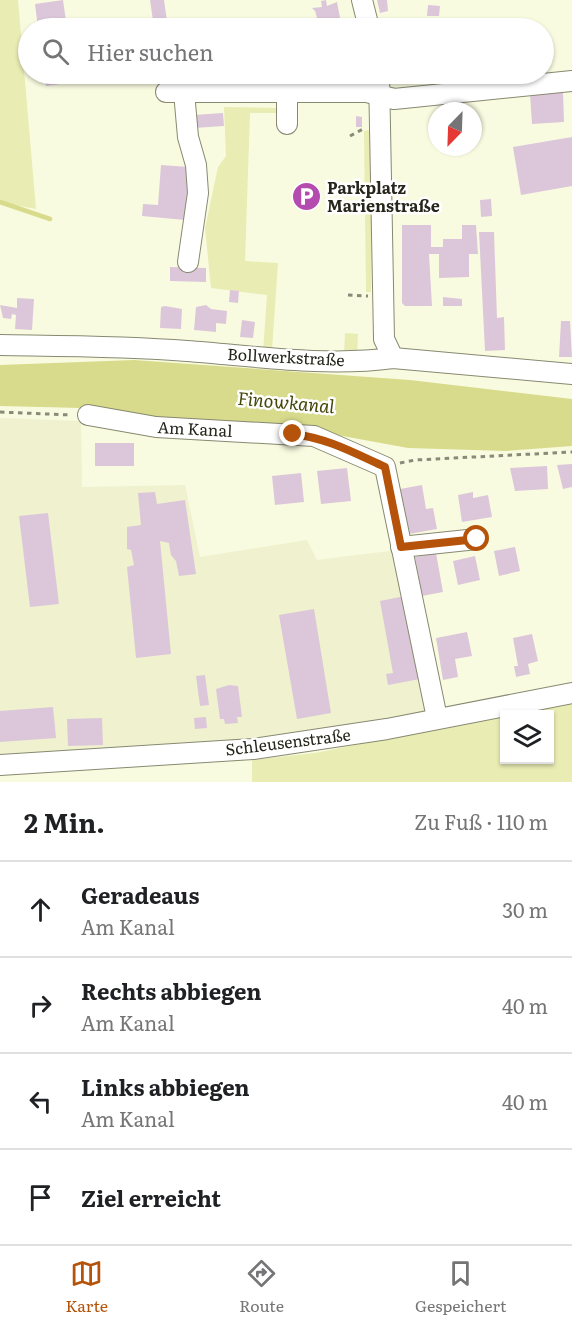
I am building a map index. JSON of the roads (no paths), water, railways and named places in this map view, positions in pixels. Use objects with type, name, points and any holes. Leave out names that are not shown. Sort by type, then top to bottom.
[{"type":"street","points":[[362,0],[366,18]]},
{"type":"street","points":[[554,83],[572,81]]},
{"type":"street","points":[[380,84],[384,339],[393,358]]},
{"type":"street","points":[[188,262],[198,193],[196,165],[175,92],[367,92],[394,99],[542,84]]},
{"type":"street","points":[[287,92],[287,124]]},
{"type":"street","name":"Bollwerkstraße","points":[[0,345],[95,347],[310,360],[393,358],[572,374]]},
{"type":"street","name":"Am Kanal","points":[[88,415],[156,427],[314,436],[385,467],[401,547]]},
{"type":"street","points":[[437,718],[401,547],[477,539]]},
{"type":"street","name":"Schleusenstraße","points":[[0,765],[253,749],[377,731],[572,693]]},
{"type":"water","name":"Finowkanal","points":[[134,360],[410,380],[572,399],[572,446],[506,451],[408,448],[293,427],[153,420],[81,408],[0,406],[0,365]]},
{"type":"waterway","points":[[0,202],[50,219]]},
{"type":"place","name":"Parkplatz Marienstraße","points":[[306,197]]}]
